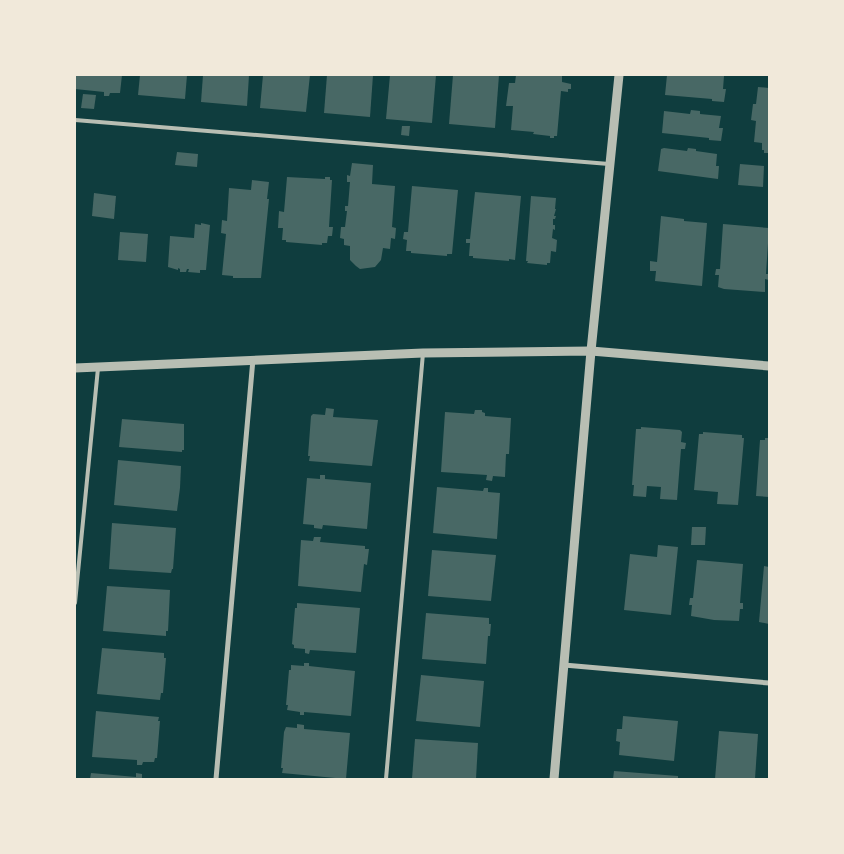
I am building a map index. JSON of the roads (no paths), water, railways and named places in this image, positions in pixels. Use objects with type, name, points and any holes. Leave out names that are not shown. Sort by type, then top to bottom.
[{"type":"street","points":[[554,779],[591,351],[619,75]]},
{"type":"street","points":[[75,368],[423,353],[591,351],[769,366]]},
{"type":"street","points":[[216,779],[253,359]]},
{"type":"street","points":[[564,665],[769,683]]},
{"type":"lane","points":[[75,120],[610,164]]},
{"type":"lane","points":[[386,779],[423,353]]},
{"type":"lane","points":[[75,603],[98,368]]}]
